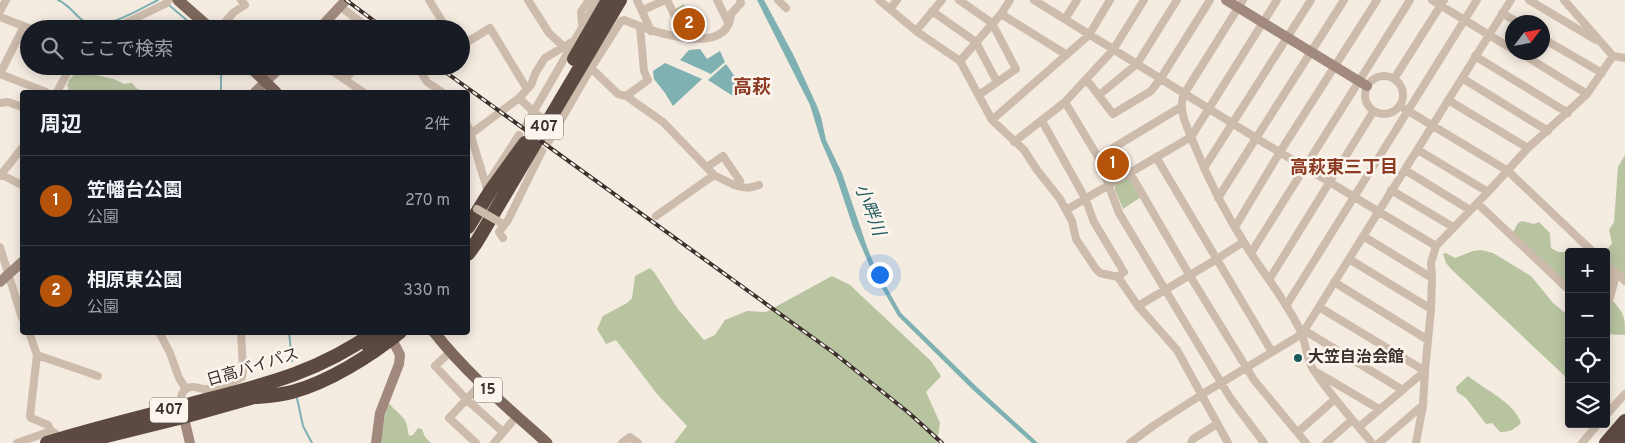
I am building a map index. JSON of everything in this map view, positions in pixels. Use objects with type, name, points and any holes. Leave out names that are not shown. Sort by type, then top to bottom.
[{"type":"highway","name":"407","points":[[470,251],[608,0]]},
{"type":"highway","name":"407","points":[[470,238],[620,0]]},
{"type":"highway","name":"407","points":[[470,224],[491,190],[529,146]]},
{"type":"highway","name":"407","points":[[470,261],[482,246],[502,212],[529,146]]},
{"type":"highway","name":"407","points":[[296,379],[357,335]]},
{"type":"highway","name":"日高バイパス","points":[[53,438],[252,398],[296,379],[371,335]]},
{"type":"highway","name":"407","points":[[296,379],[329,377],[370,355],[394,335]]},
{"type":"highway","name":"日高バイパス","points":[[78,443],[113,438],[234,393],[296,379]]},
{"type":"highway","points":[[1606,443],[1625,421]]},
{"type":"highway","points":[[1621,443],[1625,437]]},
{"type":"main road","points":[[178,0],[201,20]]},
{"type":"main road","points":[[258,75],[274,90]]},
{"type":"main road","name":"15","points":[[436,335],[481,384],[517,416],[541,441]]},
{"type":"street","points":[[0,11],[6,0]]},
{"type":"street","points":[[227,20],[234,12],[245,5],[241,0]]},
{"type":"street","points":[[429,0],[441,20]]},
{"type":"street","points":[[528,0],[549,33],[563,46]]},
{"type":"street","points":[[582,24],[581,12],[589,0]]},
{"type":"street","points":[[526,125],[535,113],[582,24],[598,0]]},
{"type":"street","points":[[637,0],[651,30]]},
{"type":"street","points":[[643,10],[666,0],[686,38]]},
{"type":"street","points":[[717,0],[728,22]]},
{"type":"street","points":[[549,141],[591,68],[621,21],[624,20],[651,30],[701,40],[719,35],[731,14],[741,3],[740,0]]},
{"type":"street","points":[[778,0],[786,8]]},
{"type":"street","points":[[879,0],[916,31],[960,61],[992,120],[1024,150],[1066,210],[1072,222],[1076,239],[1096,269],[1100,273],[1118,277],[1138,306],[1176,350],[1228,443]]},
{"type":"street","points":[[890,9],[898,0]]},
{"type":"street","points":[[916,31],[942,0]]},
{"type":"street","points":[[959,0],[992,23],[1016,69],[979,95]]},
{"type":"street","points":[[960,61],[1001,14],[1010,0]]},
{"type":"street","points":[[1065,20],[1077,0]]},
{"type":"street","points":[[992,120],[1089,34],[1110,0]]},
{"type":"street","points":[[1014,142],[1065,102],[1113,50],[1144,0]]},
{"type":"street","points":[[1099,95],[1137,64],[1176,0]]},
{"type":"street","points":[[1086,79],[1113,114],[1151,91],[1210,0]]},
{"type":"street","points":[[1226,0],[1240,4],[1263,22],[1363,83],[1382,76],[1394,79],[1403,94],[1400,106],[1385,115],[1373,112],[1364,97],[1363,83]]},
{"type":"street","points":[[1066,210],[1191,136],[1277,0]]},
{"type":"street","points":[[1204,168],[1310,0]]},
{"type":"street","points":[[1218,198],[1312,52],[1343,0]]},
{"type":"street","points":[[1235,227],[1280,152],[1377,0]]},
{"type":"street","points":[[1250,253],[1304,166],[1363,83],[1410,0]]},
{"type":"street","points":[[1432,0],[1442,2],[1465,20],[1505,44]]},
{"type":"street","points":[[1286,306],[1477,0]]},
{"type":"street","points":[[1302,334],[1511,0]]},
{"type":"street","points":[[1529,0],[1601,43]]},
{"type":"street","points":[[1564,0],[1613,56],[1625,58]]},
{"type":"street","points":[[1039,1],[1065,20],[1184,94],[1436,246]]},
{"type":"street","points":[[131,20],[167,2]]},
{"type":"street","points":[[1394,79],[1442,2]]},
{"type":"street","points":[[327,20],[343,3],[361,20]]},
{"type":"street","points":[[1240,4],[1184,94],[1181,107],[1204,168],[1218,198],[1250,253],[1286,306],[1302,334],[1313,369],[1335,400],[1372,443]]},
{"type":"street","points":[[932,11],[976,42],[997,82]]},
{"type":"street","points":[[1001,14],[1067,55]]},
{"type":"street","points":[[0,17],[20,24]]},
{"type":"street","points":[[626,96],[648,80],[644,71],[640,27]]},
{"type":"street","points":[[470,40],[490,28],[527,89]]},
{"type":"street","points":[[20,39],[0,74],[41,90]]},
{"type":"street","points":[[470,131],[519,98],[531,84],[541,64],[563,46],[572,42]]},
{"type":"street","points":[[1550,43],[1602,73]]},
{"type":"street","points":[[1475,56],[1568,113]]},
{"type":"street","points":[[1416,443],[1423,405],[1431,309],[1431,263],[1436,246],[1528,148],[1587,94],[1613,56]]},
{"type":"street","points":[[1532,60],[1587,94]]},
{"type":"street","points":[[591,68],[618,94],[626,96],[663,122],[714,175],[734,185],[746,188],[759,185]]},
{"type":"street","points":[[58,90],[66,75]]},
{"type":"street","points":[[257,90],[274,75]]},
{"type":"street","points":[[339,75],[360,90]]},
{"type":"street","points":[[345,79],[349,75]]},
{"type":"street","points":[[423,75],[427,82],[438,90]]},
{"type":"street","points":[[1462,78],[1548,131]]},
{"type":"street","points":[[519,98],[535,113],[557,125]]},
{"type":"street","points":[[1448,100],[1528,148]]},
{"type":"street","points":[[0,103],[8,102],[20,106]]},
{"type":"street","points":[[1065,102],[1098,157],[1119,212],[1231,399],[1264,443]]},
{"type":"street","points":[[1400,106],[1508,171],[1589,248]]},
{"type":"street","points":[[1098,157],[1181,107]]},
{"type":"street","points":[[1269,280],[1373,112]]},
{"type":"street","points":[[1042,121],[1086,198],[1094,222],[1124,272],[1118,277]]},
{"type":"street","points":[[470,135],[485,182]]},
{"type":"street","points":[[503,224],[473,206],[529,146]]},
{"type":"street","points":[[503,238],[498,232],[508,220],[529,146]]},
{"type":"street","points":[[1418,150],[1488,192]]},
{"type":"street","points":[[20,152],[1,176],[20,184]]},
{"type":"street","points":[[707,168],[723,156],[740,181],[734,185]]},
{"type":"street","points":[[1156,157],[1272,352]]},
{"type":"street","points":[[1405,170],[1470,210]]},
{"type":"street","points":[[1130,173],[1254,380],[1306,443]]},
{"type":"street","points":[[656,216],[714,175]]},
{"type":"street","points":[[1391,190],[1453,227]]},
{"type":"street","points":[[1477,203],[1565,286]]},
{"type":"street","points":[[1363,236],[1432,278]]},
{"type":"street","points":[[1138,306],[1244,242]]},
{"type":"street","points":[[0,247],[4,278],[20,314]]},
{"type":"street","points":[[1349,259],[1431,309]]},
{"type":"street","points":[[4,278],[20,264]]},
{"type":"street","points":[[1610,268],[1625,281]]},
{"type":"street","points":[[1610,296],[1614,283],[1614,271]]},
{"type":"street","points":[[1334,282],[1428,340]]},
{"type":"street","points":[[1319,307],[1425,371]]},
{"type":"street","points":[[1130,443],[1152,426],[1201,395],[1307,332],[1401,390]]},
{"type":"street","points":[[17,443],[53,438],[48,425],[30,416],[38,356],[30,335]]},
{"type":"street","points":[[161,335],[170,353],[179,378],[186,389]]},
{"type":"street","points":[[190,443],[182,412],[180,398],[182,392],[193,387],[205,390],[236,381],[242,377],[241,335]]},
{"type":"street","points":[[376,443],[380,413],[400,355],[394,335]]},
{"type":"street","points":[[450,352],[435,366],[466,399],[503,432]]},
{"type":"street","points":[[38,356],[98,376]]},
{"type":"street","points":[[1316,371],[1379,409]]},
{"type":"street","points":[[1359,427],[1425,371]]},
{"type":"street","points":[[476,443],[448,418],[481,384]]},
{"type":"street","points":[[1610,411],[1625,394]]},
{"type":"street","points":[[1298,432],[1335,400]]},
{"type":"street","points":[[1379,443],[1423,405]]},
{"type":"street","points":[[494,443],[517,416]]},
{"type":"street","points":[[1326,443],[1352,420]]},
{"type":"street","points":[[1191,443],[1193,439],[1218,424]]},
{"type":"street","points":[[1582,443],[1595,428]]},
{"type":"street","points":[[622,443],[630,437],[638,443]]},
{"type":"green space","points":[[684,4],[688,13],[691,12],[703,36],[688,36],[674,10]]},
{"type":"green space","points":[[73,75],[96,75],[114,79],[124,84],[132,83],[140,90],[68,90],[69,80]]},
{"type":"green space","points":[[1115,149],[1127,170],[1109,180],[1100,158]]},
{"type":"green space","points":[[1625,155],[1625,278],[1610,264],[1610,248],[1608,248],[1612,243],[1609,230],[1614,222],[1618,167]]},
{"type":"green space","points":[[1129,177],[1141,197],[1123,209],[1115,186]]},
{"type":"green space","points":[[1522,221],[1534,224],[1539,222],[1550,233],[1551,248],[1558,252],[1565,252],[1565,291],[1512,234],[1518,223]]},
{"type":"green space","points":[[1481,250],[1493,253],[1531,276],[1553,303],[1565,313],[1565,376],[1451,269],[1446,263],[1443,254],[1446,253],[1455,258]]},
{"type":"green space","points":[[650,268],[678,309],[704,340],[715,335],[725,320],[747,311],[766,312],[832,276],[850,285],[931,361],[941,376],[926,392],[940,423],[937,443],[674,443],[687,426],[657,394],[616,340],[606,344],[597,329],[603,316],[627,303],[632,298],[635,276]]},
{"type":"green space","points":[[1610,293],[1622,314],[1625,335],[1610,334]]},
{"type":"green space","points":[[1468,376],[1506,403],[1518,416],[1521,423],[1506,432],[1500,432],[1492,423],[1486,424],[1466,398],[1457,392],[1456,387]]},
{"type":"green space","points":[[390,404],[404,419],[409,436],[413,435],[418,428],[422,429],[425,437],[431,443],[380,443],[387,406]]},
{"type":"water","points":[[757,0],[764,0],[794,56],[817,106],[826,140],[842,173],[875,267],[901,313],[1038,443],[1032,443],[974,391],[898,316],[871,269],[853,227],[836,176],[821,141],[810,105]]},
{"type":"water","points":[[700,49],[707,59],[720,51],[725,62],[711,74],[680,60],[689,50]]},
{"type":"water","points":[[665,63],[702,79],[673,106],[654,79],[653,71]]},
{"type":"water","points":[[726,64],[745,91],[736,98],[708,80]]},
{"type":"waterway","points":[[58,0],[81,20]]},
{"type":"waterway","points":[[116,20],[158,0]]},
{"type":"waterway","points":[[169,5],[186,20]]},
{"type":"waterway","points":[[221,75],[221,90]]},
{"type":"waterway","points":[[289,335],[292,361]]},
{"type":"waterway","points":[[297,398],[303,426],[312,443]]},
{"type":"railway","points":[[346,0],[373,20]]},
{"type":"railway","points":[[449,75],[834,353],[909,413],[942,443]]},
{"type":"place","name":"相原東公園","points":[[689,24]]},
{"type":"place","name":"笠幡台公園","points":[[1113,164]]},
{"type":"place","name":"大笠自治会館","points":[[1298,358]]},
{"type":"district","name":"高萩","points":[[752,88]]},
{"type":"district","name":"高萩東三丁目","points":[[1344,168]]},
{"type":"water label","name":"小畔川","points":[[869,210]]}]
